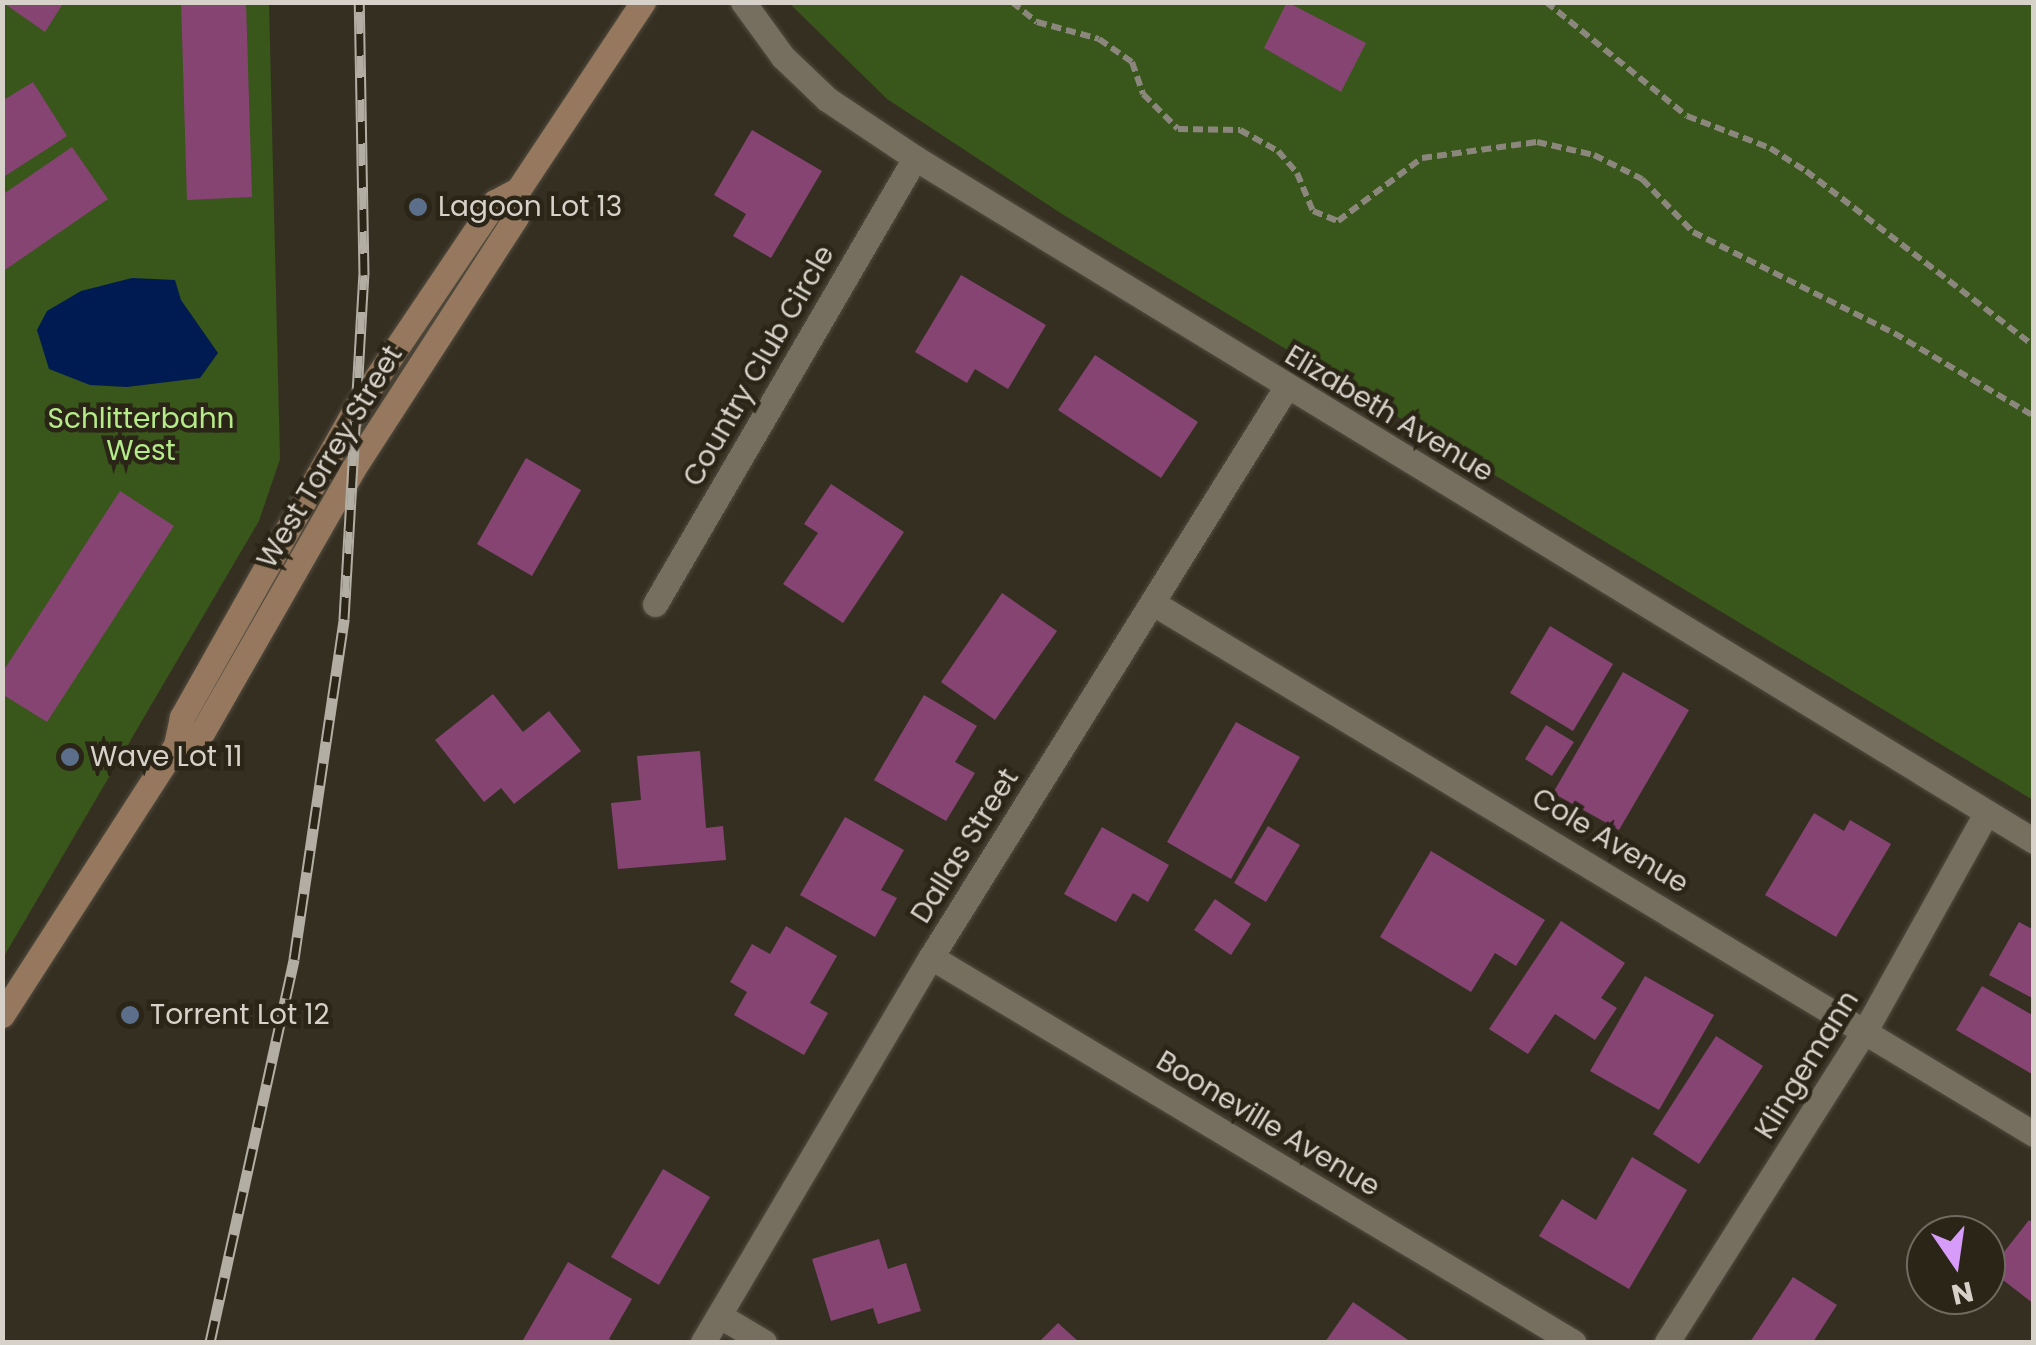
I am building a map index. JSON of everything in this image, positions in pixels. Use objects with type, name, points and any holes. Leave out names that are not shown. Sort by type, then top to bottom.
[{"type":"street","name":"West Torrey Street","points":[[2,1015],[176,745],[182,717],[358,405],[495,202],[518,190],[643,2]]},
{"type":"street","name":"Elizabeth Avenue","points":[[743,2],[783,57],[827,99],[915,158],[2034,841]]},
{"type":"street","name":"Country Club Circle","points":[[655,604],[915,158]]},
{"type":"street","name":"Dallas Street","points":[[703,1342],[931,957],[1287,386]]},
{"type":"street","name":"Cole Avenue","points":[[1153,602],[2034,1134]]},
{"type":"street","name":"Klingemann","points":[[1667,1342],[1866,1030],[1987,812]]},
{"type":"street","name":"Booneville Avenue","points":[[931,957],[1573,1342]]},
{"type":"street","points":[[720,1316],[764,1342]]},
{"type":"path","points":[[1012,2],[1037,22],[1098,39],[1132,62],[1143,94],[1178,129],[1240,130],[1278,150],[1297,173],[1313,211],[1338,221],[1422,158],[1537,142],[1594,155],[1642,179],[1693,232],[1894,332],[2034,416]]},
{"type":"path","points":[[1546,2],[1688,116],[1770,148],[1806,171],[2034,346]]},
{"type":"green space","name":"Schlitterbahn West","points":[[3,3],[269,3],[280,459],[259,521],[3,958]]},
{"type":"green space","points":[[789,3],[2033,3],[2033,800],[1062,214],[887,99]]},
{"type":"water","points":[[132,278],[175,280],[181,300],[218,353],[200,378],[127,387],[90,385],[49,369],[37,330],[47,311],[81,291]]},
{"type":"building","points":[[2,2],[64,2],[45,32]]},
{"type":"building","points":[[181,2],[246,2],[252,197],[187,200]]},
{"type":"building","points":[[1287,2],[1366,43],[1341,92],[1264,48]]},
{"type":"building","points":[[33,82],[67,136],[2,178],[2,101]]},
{"type":"building","points":[[752,130],[822,171],[771,258],[733,236],[746,214],[714,195]]},
{"type":"building","points":[[72,147],[108,199],[2,272],[2,195]]},
{"type":"building","points":[[961,275],[1046,325],[1008,389],[975,369],[967,383],[915,352]]},
{"type":"building","points":[[1095,355],[1198,422],[1161,478],[1058,410]]},
{"type":"building","points":[[526,458],[581,490],[532,576],[477,544]]},
{"type":"building","points":[[831,484],[904,532],[843,623],[783,584],[818,533],[804,524]]},
{"type":"building","points":[[120,491],[174,526],[47,722],[2,694],[2,673]]},
{"type":"building","points":[[1002,593],[1057,631],[995,720],[941,682]]},
{"type":"building","points":[[1550,626],[1613,664],[1573,731],[1510,693]]},
{"type":"building","points":[[1623,672],[1689,710],[1619,830],[1553,793]]},
{"type":"building","points":[[493,694],[523,732],[549,711],[581,751],[514,804],[501,788],[484,802],[435,740]]},
{"type":"building","points":[[924,695],[977,726],[955,762],[975,773],[946,821],[874,780]]},
{"type":"building","points":[[1236,722],[1300,757],[1231,879],[1167,842]]},
{"type":"building","points":[[1546,725],[1574,742],[1552,776],[1525,759]]},
{"type":"building","points":[[700,751],[706,828],[723,826],[726,860],[618,869],[611,803],[641,800],[637,756]]},
{"type":"building","points":[[1814,813],[1844,831],[1850,820],[1891,844],[1836,937],[1765,895]]},
{"type":"building","points":[[845,817],[904,850],[881,890],[897,898],[875,937],[800,895]]},
{"type":"building","points":[[1268,826],[1300,845],[1266,902],[1234,883]]},
{"type":"building","points":[[1102,827],[1169,865],[1148,902],[1133,893],[1116,922],[1064,894]]},
{"type":"building","points":[[1431,851],[1545,920],[1516,966],[1495,953],[1471,992],[1380,937]]},
{"type":"building","points":[[1215,899],[1251,924],[1231,955],[1194,930]]},
{"type":"building","points":[[1561,921],[1625,963],[1601,998],[1617,1008],[1595,1040],[1555,1014],[1528,1054],[1489,1029]]},
{"type":"building","points":[[2019,922],[2034,930],[2034,999],[1989,975]]},
{"type":"building","points":[[786,926],[837,956],[810,1003],[828,1013],[804,1055],[734,1015],[747,992],[730,982],[752,944],[770,954]]},
{"type":"building","points":[[1645,976],[1714,1015],[1659,1110],[1590,1071]]},
{"type":"building","points":[[1982,986],[2034,1016],[2032,1074],[1956,1030]]},
{"type":"building","points":[[1716,1036],[1763,1066],[1699,1164],[1653,1134]]},
{"type":"building","points":[[1632,1157],[1687,1190],[1629,1289],[1539,1236],[1562,1199],[1596,1220]]},
{"type":"building","points":[[663,1169],[710,1197],[659,1285],[611,1257]]},
{"type":"building","points":[[2029,1220],[2034,1223],[2034,1304],[2006,1282],[2006,1249]]},
{"type":"building","points":[[879,1239],[888,1269],[906,1263],[921,1311],[878,1324],[873,1308],[831,1321],[812,1259]]},
{"type":"building","points":[[568,1262],[632,1299],[609,1339],[615,1342],[523,1340]]},
{"type":"building","points":[[1793,1277],[1837,1305],[1813,1342],[1750,1342]]},
{"type":"building","points":[[1353,1302],[1411,1342],[1325,1342]]},
{"type":"building","points":[[1058,1323],[1079,1342],[1039,1342]]},
{"type":"railway","points":[[210,1342],[294,959],[344,619],[364,275],[359,2]]},
{"type":"place","name":"Lagoon Lot 13","points":[[418,207]]},
{"type":"place","name":"Wave Lot 11","points":[[70,757]]},
{"type":"place","name":"Torrent Lot 12","points":[[130,1015]]}]
